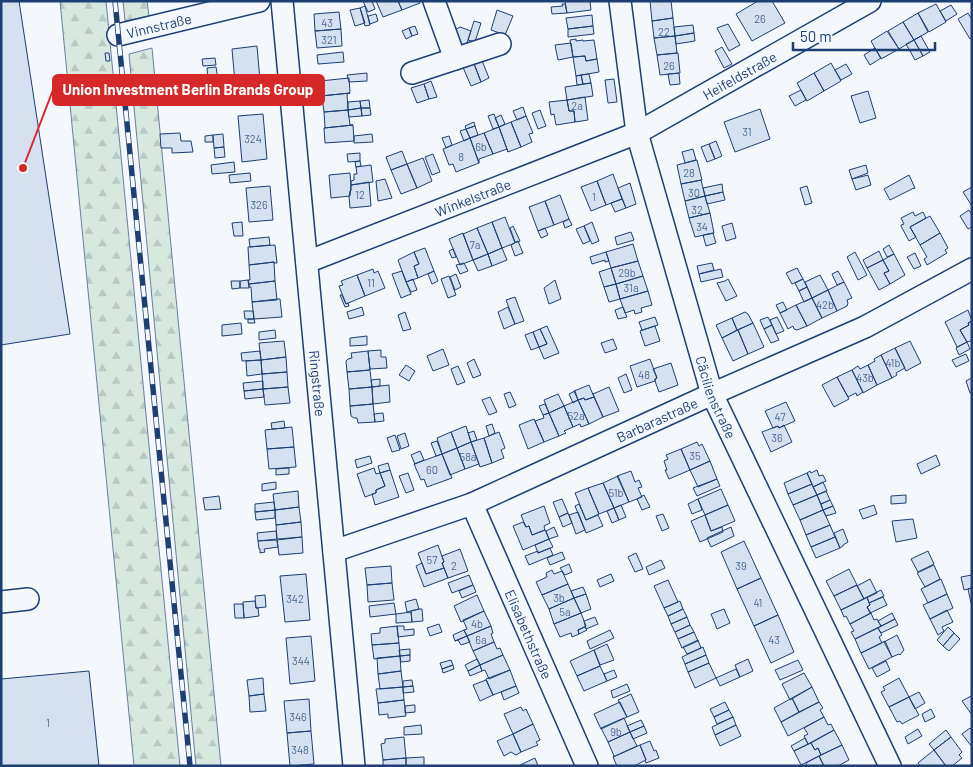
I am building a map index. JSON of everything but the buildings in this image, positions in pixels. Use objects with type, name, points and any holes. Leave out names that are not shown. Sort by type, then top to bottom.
[{"type":"street","name":"Vinnstraße","points":[[118,35],[259,1]]},
{"type":"street","name":"Ringstraße","points":[[282,1],[354,766]]},
{"type":"street","points":[[434,1],[455,59]]},
{"type":"street","name":"Cäcilienstraße","points":[[620,1],[637,133],[712,394],[890,766]]},
{"type":"street","name":"Heifeldstraße","points":[[637,133],[870,1]]},
{"type":"street","points":[[412,73],[500,44]]},
{"type":"street","name":"Winkelstraße","points":[[307,262],[637,133]]},
{"type":"street","name":"Barbarastraße","points":[[334,551],[472,504],[712,394],[865,327],[972,269]]},
{"type":"street","name":"Elisabethstraße","points":[[472,504],[587,766]]},
{"type":"street","points":[[1,602],[28,600]]},
{"type":"green space","points":[[60,1],[106,1],[180,766],[134,766]]},
{"type":"green space","points":[[123,1],[147,1],[149,16],[125,21]]},
{"type":"green space","points":[[152,48],[221,766],[196,766],[129,54]]},
{"type":"railway","points":[[115,1],[190,766]]},
{"type":"place","name":"Union Investment Berlin Brands Group","points":[[23,168]]}]
